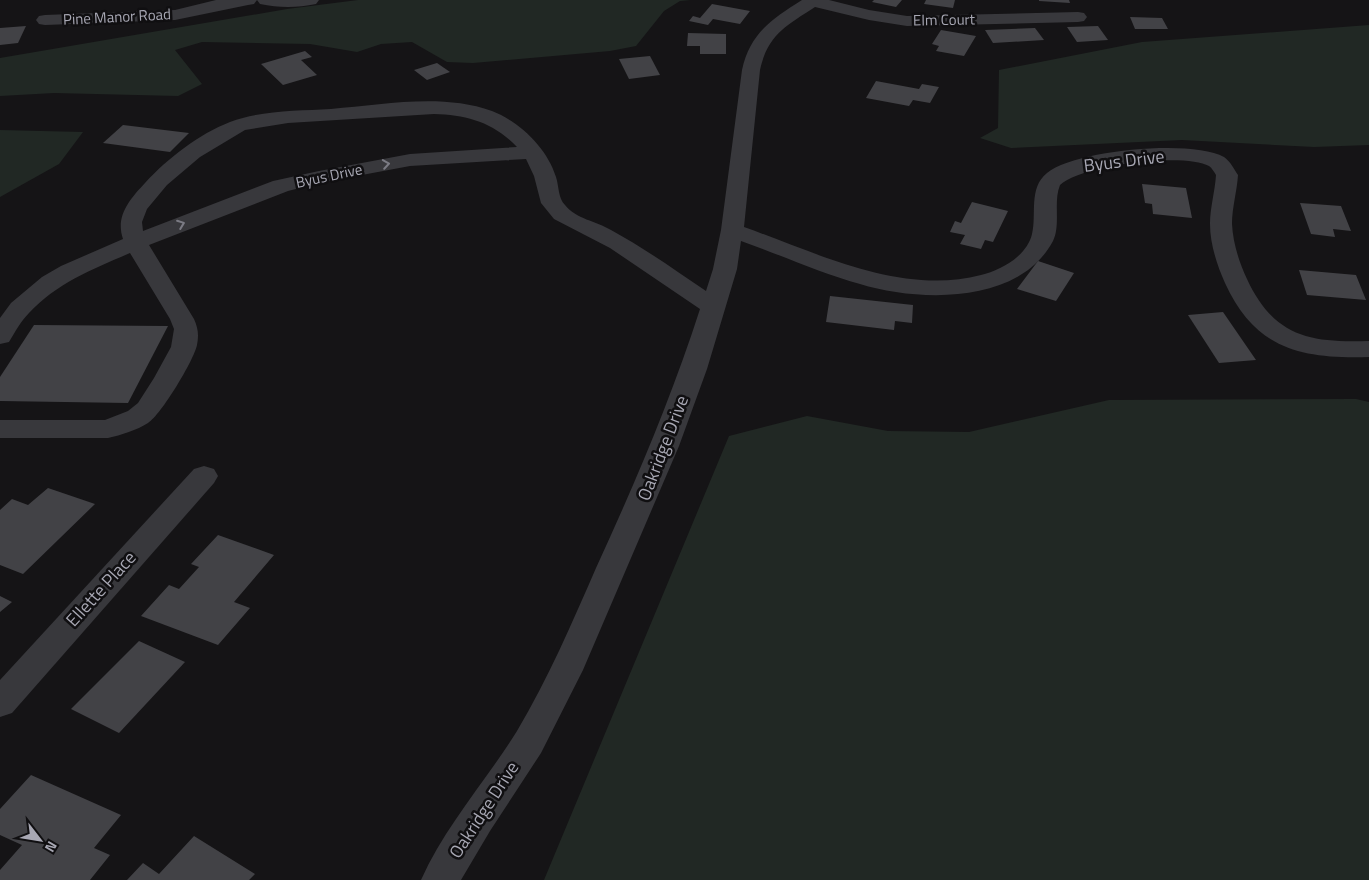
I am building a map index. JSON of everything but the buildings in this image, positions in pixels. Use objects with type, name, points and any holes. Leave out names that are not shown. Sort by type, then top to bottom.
[{"type":"street","name":"Pine Manor Road","points":[[46,20],[175,15],[217,4],[248,0]]},
{"type":"street","points":[[266,0],[285,2],[310,0]]},
{"type":"street","name":"Elm Court","points":[[813,1],[907,22],[1078,17]]},
{"type":"street","name":"Oakridge Drive","points":[[440,880],[477,819],[529,742],[567,670],[662,454],[694,369],[725,269],[732,230],[751,70],[755,56],[760,44],[768,34],[813,1]]},
{"type":"street","points":[[0,429],[108,429],[138,417],[152,402],[166,381],[184,347],[186,329],[180,314],[135,242],[131,224],[136,206],[177,165],[211,138],[225,131],[251,123],[302,117],[444,108],[468,110],[484,115],[511,131],[532,152],[544,174],[552,204],[558,212],[603,234],[713,307]]},
{"type":"street","name":"Byus Drive","points":[[0,336],[20,308],[50,282],[102,255],[265,192],[319,176],[410,160],[532,152]]},
{"type":"street","name":"Byus Drive","points":[[732,230],[823,264],[888,285],[914,288],[982,284],[1002,277],[1018,268],[1033,255],[1042,239],[1045,204],[1053,178],[1078,166],[1103,160],[1141,156],[1197,156],[1215,160],[1227,175],[1221,223],[1227,258],[1240,293],[1249,309],[1259,321],[1274,332],[1307,346],[1338,351],[1369,349]]},
{"type":"street","name":"Ellette Place","points":[[0,703],[204,476]]},
{"type":"shaded area","points":[[358,0],[690,0],[680,1],[664,11],[636,46],[610,51],[473,63],[447,62],[412,42],[381,44],[357,52],[310,44],[202,42],[175,50],[202,84],[178,96],[54,93],[0,96],[0,58],[287,9]]},
{"type":"shaded area","points":[[1369,25],[1369,145],[1314,147],[1182,140],[1011,148],[980,138],[998,128],[999,70],[1142,42]]},
{"type":"shaded area","points":[[0,130],[83,132],[59,164],[0,197]]},
{"type":"shaded area","points":[[1356,399],[1369,402],[1369,880],[544,880],[729,436],[807,416],[888,431],[969,432],[1109,400]]}]
